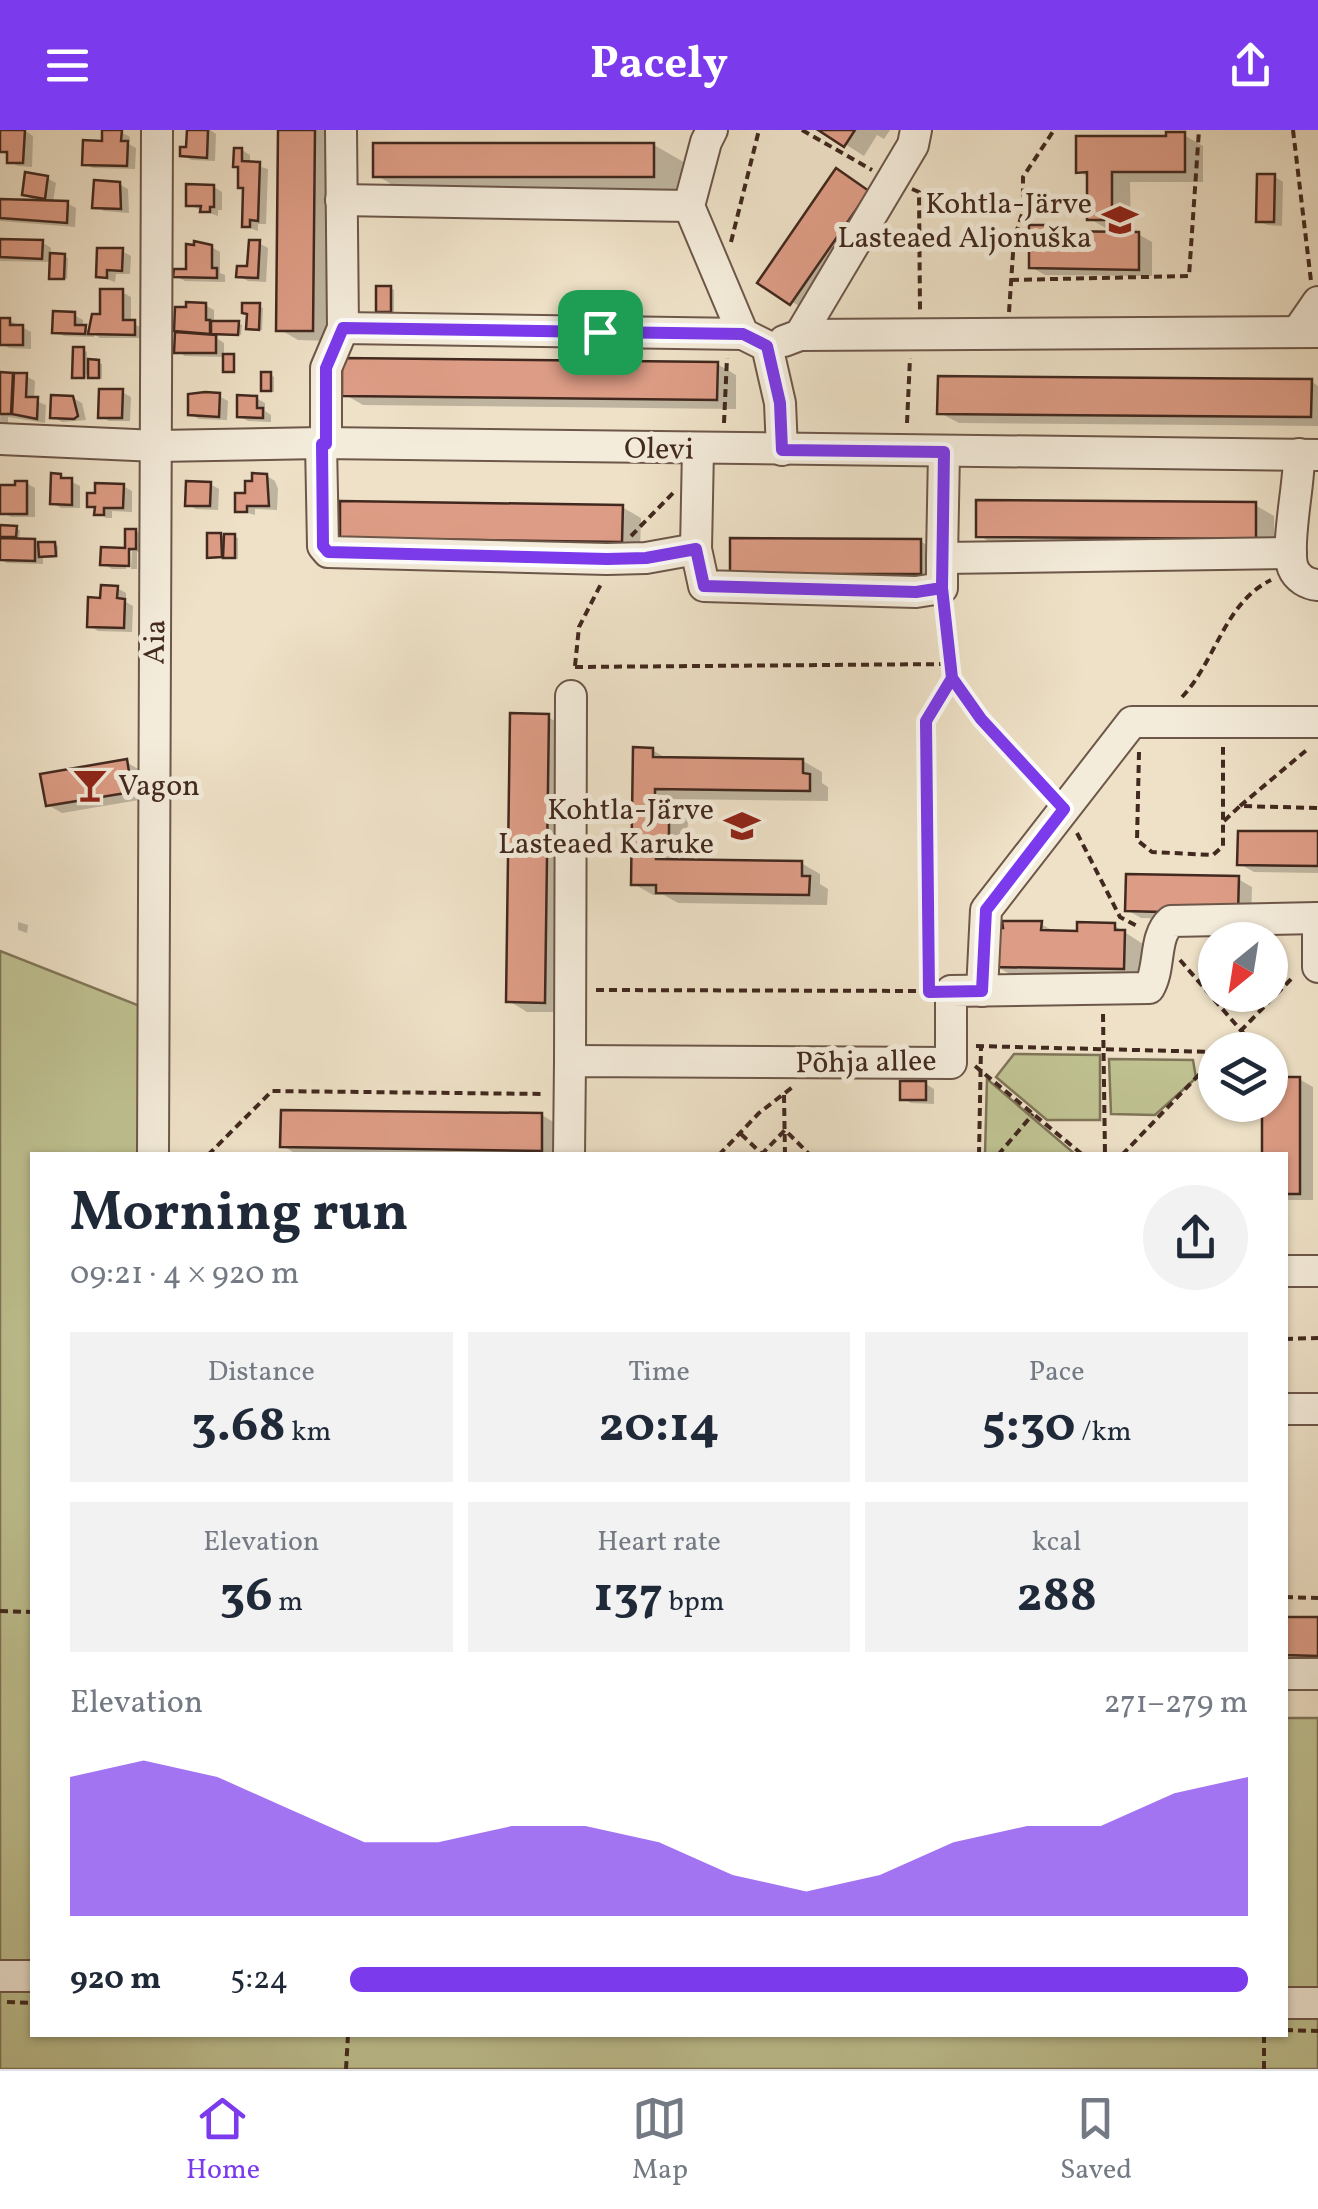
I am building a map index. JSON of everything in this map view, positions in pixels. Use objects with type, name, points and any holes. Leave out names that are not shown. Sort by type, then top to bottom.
[{"type":"street","name":"Aia","points":[[153,1152],[157,130]]},
{"type":"street","points":[[342,130],[343,328],[326,368],[323,546],[328,552],[607,559],[646,558],[696,549]]},
{"type":"street","points":[[712,130],[689,206],[746,338],[780,403],[782,450]]},
{"type":"street","points":[[800,335],[913,144],[916,130]]},
{"type":"street","points":[[341,200],[689,206]]},
{"type":"street","points":[[343,328],[746,338],[1008,336],[1312,318]]},
{"type":"street","name":"Olevi","points":[[0,439],[157,446],[324,444],[1308,454]]},
{"type":"street","points":[[698,449],[696,549],[704,586],[916,592],[942,573],[1300,569],[1300,476],[1308,454]]},
{"type":"street","points":[[942,573],[944,452]]},
{"type":"street","points":[[569,1152],[573,681]]},
{"type":"street","points":[[982,991],[986,910],[1132,722],[1318,722]]},
{"type":"street","points":[[940,992],[1149,988],[1154,980],[1163,928],[1171,921],[1318,918],[1318,967]]},
{"type":"street","name":"Põhja allee","points":[[570,1062],[951,1063],[966,1046],[940,992]]},
{"type":"street","points":[[1288,1271],[1318,1271]]},
{"type":"street","points":[[1288,1409],[1318,1409]]},
{"type":"street","points":[[1288,1674],[1318,1674]]},
{"type":"street","points":[[0,1976],[30,1976]]},
{"type":"street","points":[[1288,2003],[1318,2004]]},
{"type":"path","points":[[730,244],[759,130]]},
{"type":"path","points":[[802,130],[919,192],[922,304],[912,334],[907,423]]},
{"type":"path","points":[[1054,130],[1023,177],[1023,212],[1014,239],[1011,280],[1189,276],[1199,130]]},
{"type":"path","points":[[1293,130],[1312,318]]},
{"type":"path","points":[[724,422],[746,338]]},
{"type":"path","points":[[1223,722],[1223,846],[1214,855],[1152,852],[1137,840],[1149,722],[1187,692],[1217,647],[1227,619],[1262,584],[1300,569]]},
{"type":"path","points":[[942,573],[952,678],[981,719],[1064,809],[1120,917],[1161,938],[1241,1031],[1318,951]]},
{"type":"path","points":[[573,681],[951,664]]},
{"type":"path","points":[[570,990],[940,992],[926,721],[952,678]]},
{"type":"path","points":[[1224,821],[1318,740]]},
{"type":"path","points":[[1240,806],[1318,808]]},
{"type":"path","points":[[1103,989],[1104,1152]]},
{"type":"path","points":[[966,1046],[1198,1054]]},
{"type":"path","points":[[966,1046],[980,1070],[1079,1152]]},
{"type":"path","name":"Põhja allee","points":[[966,1046],[980,1070],[979,1152]]},
{"type":"path","points":[[722,1152],[820,1062]]},
{"type":"path","points":[[1125,1152],[1198,1073]]},
{"type":"path","points":[[211,1152],[272,1091],[568,1094]]},
{"type":"path","points":[[784,1094],[786,1152]]},
{"type":"path","points":[[1001,1152],[1034,1114]]},
{"type":"path","points":[[765,1152],[785,1130]]},
{"type":"path","points":[[785,1130],[807,1152]]},
{"type":"path","points":[[740,1133],[759,1152]]},
{"type":"path","points":[[1288,1339],[1318,1338]]},
{"type":"path","points":[[1288,1597],[1318,1598]]},
{"type":"path","points":[[0,1611],[30,1612]]},
{"type":"path","points":[[0,2002],[30,2003]]},
{"type":"path","points":[[1288,2030],[1318,2031]]},
{"type":"path","points":[[346,2069],[348,2037]]},
{"type":"path","points":[[1264,2037],[1264,2069]]},
{"type":"green space","points":[[0,951],[140,1006],[139,1152],[30,1152],[30,2037],[1288,2037],[1288,1718],[1318,1718],[1318,2069],[0,2069]]},
{"type":"green space","points":[[1014,1054],[1100,1055],[1100,1120],[1047,1120],[996,1077]]},
{"type":"green space","points":[[1109,1059],[1193,1060],[1196,1078],[1155,1115],[1111,1114]]},
{"type":"green space","points":[[987,1079],[1072,1152],[985,1152]]},
{"type":"building","points":[[0,130],[25,130],[23,163],[7,163],[7,152],[0,152]]},
{"type":"building","points":[[102,130],[122,130],[121,141],[128,141],[127,166],[82,165],[83,140],[102,141]]},
{"type":"building","points":[[187,130],[208,130],[207,158],[180,156],[180,147],[186,147]]},
{"type":"building","points":[[278,130],[315,130],[313,331],[276,331]]},
{"type":"building","points":[[818,130],[855,130],[844,147]]},
{"type":"building","points":[[1166,132],[1185,132],[1185,172],[1112,172],[1112,220],[1087,220],[1087,172],[1076,173],[1076,136],[1166,136]]},
{"type":"building","points":[[373,143],[654,143],[654,177],[373,177]]},
{"type":"building","points":[[234,148],[242,148],[242,161],[260,162],[258,221],[250,220],[250,227],[242,227],[243,188],[238,188],[238,167],[233,167]]},
{"type":"building","points":[[836,168],[869,191],[790,305],[757,283]]},
{"type":"building","points":[[25,172],[48,176],[45,199],[22,195]]},
{"type":"building","points":[[1257,174],[1275,174],[1274,222],[1256,222]]},
{"type":"building","points":[[94,180],[120,182],[121,209],[92,208]]},
{"type":"building","points":[[186,184],[214,185],[214,207],[210,207],[210,212],[200,212],[201,206],[186,206]]},
{"type":"building","points":[[0,199],[68,201],[67,223],[0,218]]},
{"type":"building","points":[[1029,225],[1047,225],[1047,231],[1139,232],[1139,270],[1029,268]]},
{"type":"building","points":[[0,239],[43,240],[42,259],[0,257]]},
{"type":"building","points":[[249,240],[260,240],[258,278],[236,277],[237,266],[247,266]]},
{"type":"building","points":[[194,241],[212,245],[212,268],[217,268],[217,278],[173,277],[174,269],[186,269],[186,244],[194,245]]},
{"type":"building","points":[[97,248],[123,248],[122,271],[107,270],[107,278],[96,277]]},
{"type":"building","points":[[50,253],[65,254],[64,279],[49,279]]},
{"type":"building","points":[[376,286],[391,286],[391,312],[376,312]]},
{"type":"building","points":[[100,289],[123,289],[123,320],[135,320],[135,335],[88,334],[92,314],[100,314]]},
{"type":"building","points":[[186,302],[206,303],[210,334],[174,331],[175,307],[186,307]]},
{"type":"building","points":[[242,303],[260,303],[259,330],[246,329],[247,314],[242,313]]},
{"type":"building","points":[[53,311],[75,312],[75,325],[86,325],[85,334],[52,333]]},
{"type":"building","points":[[0,318],[10,318],[10,325],[23,325],[23,345],[0,345]]},
{"type":"building","points":[[211,321],[239,321],[238,335],[211,334]]},
{"type":"building","points":[[175,332],[216,335],[216,353],[174,353]]},
{"type":"building","points":[[73,347],[84,347],[84,378],[72,378]]},
{"type":"building","points":[[223,354],[234,354],[234,372],[223,372]]},
{"type":"building","points":[[342,358],[718,362],[717,400],[342,396]]},
{"type":"building","points":[[88,359],[99,360],[99,378],[88,378]]},
{"type":"building","points":[[0,372],[13,373],[11,414],[0,414]]},
{"type":"building","points":[[261,372],[271,372],[271,391],[261,391]]},
{"type":"building","points":[[14,373],[27,373],[26,397],[38,397],[37,419],[12,414]]},
{"type":"building","points":[[938,376],[1312,379],[1311,417],[937,414]]},
{"type":"building","points":[[99,389],[123,389],[122,418],[98,418]]},
{"type":"building","points":[[220,393],[219,417],[188,415],[188,394]]},
{"type":"building","points":[[51,395],[73,396],[78,416],[50,418]]},
{"type":"building","points":[[237,395],[257,396],[257,408],[263,408],[263,418],[237,417]]},
{"type":"building","points":[[51,473],[72,478],[72,505],[50,504]]},
{"type":"building","points":[[252,473],[267,474],[269,506],[247,506],[247,512],[235,512],[235,493],[245,493],[245,481],[252,481]]},
{"type":"building","points":[[15,481],[27,481],[27,514],[0,514],[0,485],[15,485]]},
{"type":"building","points":[[186,481],[211,482],[210,506],[185,506]]},
{"type":"building","points":[[95,483],[124,484],[123,508],[104,508],[104,515],[94,515],[95,507],[87,507],[87,493],[95,493]]},
{"type":"building","points":[[976,500],[1256,502],[1256,539],[976,537]]},
{"type":"building","points":[[340,501],[623,505],[622,542],[340,538]]},
{"type":"building","points":[[0,525],[17,526],[16,537],[0,537]]},
{"type":"building","points":[[125,529],[136,529],[136,549],[129,549],[129,566],[100,565],[101,547],[125,548]]},
{"type":"building","points":[[207,533],[221,533],[222,557],[207,558]]},
{"type":"building","points":[[224,534],[235,534],[235,558],[223,558]]},
{"type":"building","points":[[0,538],[35,539],[35,561],[0,560]]},
{"type":"building","points":[[730,538],[921,539],[921,574],[730,574]]},
{"type":"building","points":[[38,542],[55,542],[56,556],[39,557]]},
{"type":"building","points":[[101,585],[118,586],[117,598],[125,599],[124,628],[87,627],[88,597],[100,598]]},
{"type":"building","points":[[510,713],[549,714],[545,1003],[506,1002]]},
{"type":"building","points":[[633,747],[653,748],[653,757],[803,759],[803,773],[810,774],[810,791],[655,789],[655,800],[669,800],[669,850],[656,850],[656,859],[802,861],[802,876],[810,876],[809,895],[656,893],[656,885],[631,885]]},
{"type":"building","points":[[127,759],[132,792],[46,806],[40,774]]},
{"type":"building","points":[[1238,831],[1318,831],[1318,866],[1237,865]]},
{"type":"building","points":[[1126,874],[1239,876],[1238,914],[1125,911]]},
{"type":"building","points":[[1002,921],[1042,921],[1041,930],[1077,931],[1077,922],[1115,923],[1115,930],[1125,930],[1124,969],[992,967],[992,928],[1003,928]]},
{"type":"building","points":[[1288,1077],[1300,1077],[1300,1194],[1288,1194],[1288,1152],[1262,1152],[1262,1122],[1288,1122]]},
{"type":"building","points":[[900,1081],[926,1081],[926,1100],[900,1100]]},
{"type":"building","points":[[281,1110],[542,1113],[542,1151],[280,1147]]},
{"type":"building","points":[[1288,1617],[1318,1617],[1318,1656],[1288,1655]]},
{"type":"place","name":"Kohtla-Järve Lasteaed Aljonuška","points":[[1120,220]]},
{"type":"place","name":"Vagon","points":[[90,785]]},
{"type":"place","name":"Kohtla-Järve Lasteaed Karuke","points":[[742,826]]},
{"type":"route","points":[[600,332],[343,328],[326,368],[323,546],[328,552],[607,559],[646,558],[696,549],[704,586],[916,592],[942,588],[952,678],[926,721],[929,992],[982,991],[986,910],[1064,809],[981,719],[952,678],[951,664],[942,588],[944,452],[782,450],[780,403],[767,346],[743,334],[600,332]]}]
